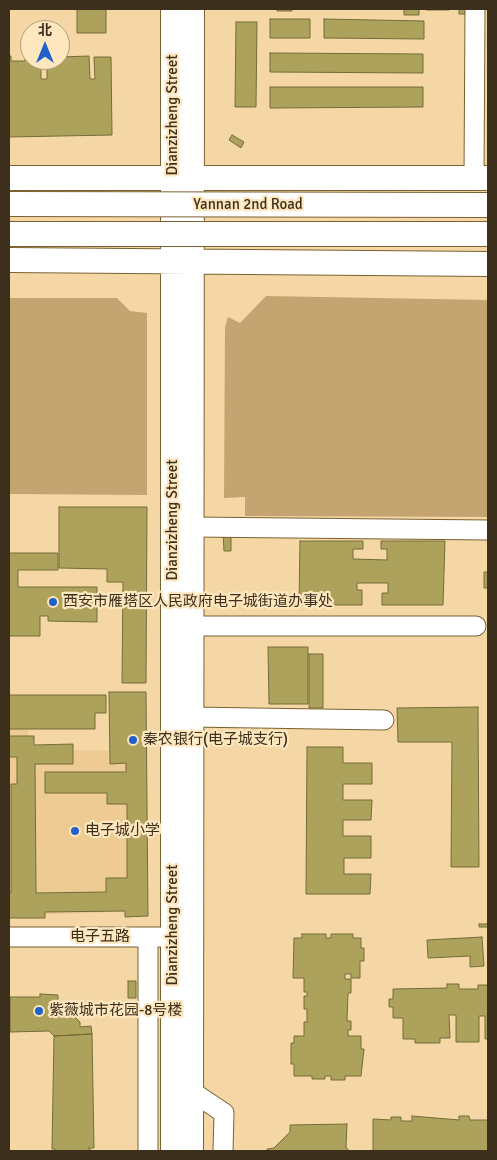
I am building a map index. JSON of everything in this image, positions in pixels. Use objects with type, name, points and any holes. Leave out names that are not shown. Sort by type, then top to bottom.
[{"type":"main road","name":"Dianzizheng Street","points":[[173,9],[183,177]]},
{"type":"main road","name":"Dianzizheng Street","points":[[190,1151],[191,1091],[182,937],[183,177],[192,9]]},
{"type":"main road","points":[[9,178],[481,178]]},
{"type":"main road","name":"Yannan 2nd Road","points":[[9,204],[488,205]]},
{"type":"main road","name":"Yannan 2nd Road","points":[[9,234],[488,234]]},
{"type":"main road","points":[[9,260],[488,264]]},
{"type":"main road","name":"Dianzizheng Street","points":[[173,1151],[192,717],[192,527],[183,260]]},
{"type":"street","points":[[475,9],[481,178]]},
{"type":"street","points":[[192,527],[488,530]]},
{"type":"street","points":[[192,626],[476,626]]},
{"type":"street","points":[[192,717],[384,720]]},
{"type":"street","name":"电子五路","points":[[9,937],[182,937]]},
{"type":"street","name":"Dianzizheng Street","points":[[148,937],[148,1151]]},
{"type":"street","points":[[191,1091],[224,1113],[223,1151]]},
{"type":"shaded area","points":[[266,296],[488,300],[488,517],[245,516],[245,497],[224,498],[225,327],[228,317],[240,323]]},
{"type":"shaded area","points":[[9,298],[117,298],[130,311],[147,313],[147,495],[9,494]]},
{"type":"shaded area","name":"电子城小学","points":[[9,726],[28,726],[29,750],[142,751],[141,911],[9,916]]},
{"type":"building","points":[[77,9],[106,9],[106,33],[77,33]]},
{"type":"building","points":[[277,9],[292,9],[292,11],[277,11]]},
{"type":"building","points":[[404,9],[419,9],[419,15],[404,15]]},
{"type":"building","points":[[449,9],[449,10],[426,10]]},
{"type":"building","points":[[459,9],[468,9],[468,14],[459,14]]},
{"type":"building","points":[[270,19],[310,19],[310,38],[270,38]]},
{"type":"building","points":[[324,19],[424,21],[424,39],[324,38]]},
{"type":"building","points":[[236,22],[257,22],[256,107],[235,107]]},
{"type":"building","points":[[270,53],[423,54],[423,73],[270,72]]},
{"type":"building","points":[[9,56],[11,56],[11,61],[20,61],[20,70],[41,70],[41,79],[47,79],[47,70],[70,70],[70,57],[89,56],[90,79],[95,79],[94,57],[111,57],[112,135],[9,137]]},
{"type":"building","points":[[270,87],[423,87],[423,107],[270,108]]},
{"type":"building","points":[[232,135],[244,142],[241,148],[229,140]]},
{"type":"building","points":[[59,507],[147,507],[146,683],[122,683],[123,582],[107,582],[107,569],[59,568]]},
{"type":"building","points":[[223,532],[231,532],[231,551],[224,551]]},
{"type":"building","points":[[300,541],[363,541],[363,549],[353,549],[353,559],[387,560],[387,549],[381,549],[381,541],[445,541],[443,605],[382,605],[382,593],[388,593],[388,583],[357,583],[357,590],[362,590],[362,605],[299,605]]},
{"type":"building","name":"西安市雁塔区人民政府电子城街道办事处","points":[[9,553],[58,553],[58,570],[18,570],[18,587],[97,587],[97,622],[48,621],[48,616],[40,616],[40,636],[9,636]]},
{"type":"building","points":[[484,572],[488,572],[488,588],[484,588]]},
{"type":"building","points":[[268,647],[308,647],[308,704],[269,704]]},
{"type":"building","points":[[309,654],[323,654],[323,708],[309,708]]},
{"type":"building","points":[[109,692],[146,692],[148,916],[125,917],[125,911],[45,912],[45,918],[9,918],[9,893],[11,893],[11,784],[17,784],[17,757],[9,757],[9,736],[34,736],[34,745],[73,744],[73,764],[35,764],[36,893],[106,892],[106,878],[127,878],[127,804],[107,804],[107,793],[45,793],[45,772],[126,772],[126,763],[110,764]]},
{"type":"building","points":[[9,695],[106,695],[106,713],[95,713],[95,729],[9,729]]},
{"type":"building","points":[[478,707],[479,867],[451,867],[452,742],[398,742],[397,708]]},
{"type":"building","points":[[307,747],[343,747],[343,763],[372,763],[372,784],[343,784],[343,800],[372,800],[371,820],[343,820],[343,836],[371,836],[371,858],[344,858],[344,874],[371,874],[370,894],[306,894]]},
{"type":"building","points":[[479,924],[488,924],[488,927],[479,927]]},
{"type":"building","points":[[302,934],[326,934],[326,938],[331,938],[331,934],[353,934],[353,938],[361,938],[361,948],[364,948],[364,961],[360,961],[360,978],[351,978],[351,974],[345,974],[345,979],[351,979],[351,993],[348,993],[347,1021],[351,1021],[351,1030],[348,1030],[348,1036],[361,1036],[361,1049],[364,1049],[361,1076],[345,1076],[345,1080],[331,1080],[331,1076],[325,1076],[325,1079],[312,1079],[312,1076],[294,1076],[294,1064],[291,1064],[291,1043],[294,1043],[294,1036],[304,1036],[304,1022],[307,1022],[307,1009],[304,1009],[304,996],[307,996],[307,992],[304,992],[304,978],[293,978],[294,938],[302,938]]},
{"type":"building","points":[[482,937],[484,966],[470,967],[470,956],[428,958],[427,940]]},
{"type":"building","points":[[128,981],[136,981],[136,998],[128,998]]},
{"type":"building","points":[[447,984],[459,984],[459,989],[478,989],[478,985],[488,985],[488,1039],[485,1039],[485,1016],[479,1016],[479,1042],[456,1042],[456,1015],[449,1015],[450,1038],[440,1038],[440,1043],[415,1043],[415,1039],[403,1039],[403,1018],[393,1018],[393,1007],[389,1007],[389,999],[393,999],[393,989],[447,988]]},
{"type":"building","name":"紫薇城市花园-8号楼","points":[[40,994],[58,995],[58,1006],[63,1005],[80,1022],[80,1027],[91,1026],[92,1034],[54,1036],[49,1031],[10,1032],[10,997],[40,997]]},
{"type":"building","points":[[92,1034],[94,1148],[88,1148],[92,1151],[55,1151],[55,1149],[52,1149],[54,1036]]},
{"type":"building","points":[[412,1116],[459,1120],[459,1116],[469,1116],[470,1120],[488,1120],[488,1151],[373,1151],[373,1119],[391,1120],[391,1117],[401,1117],[401,1121],[412,1121]]},
{"type":"building","points":[[347,1124],[346,1147],[349,1151],[267,1151],[267,1149],[274,1148],[290,1132],[290,1125]]},
{"type":"place","name":"西安市雁塔区人民政府电子城街道办事处","points":[[53,602]]},
{"type":"place","name":"秦农银行(电子城支行)","points":[[133,740]]},
{"type":"place","name":"电子城小学","points":[[75,831]]},
{"type":"place","name":"紫薇城市花园-8号楼","points":[[39,1011]]}]
